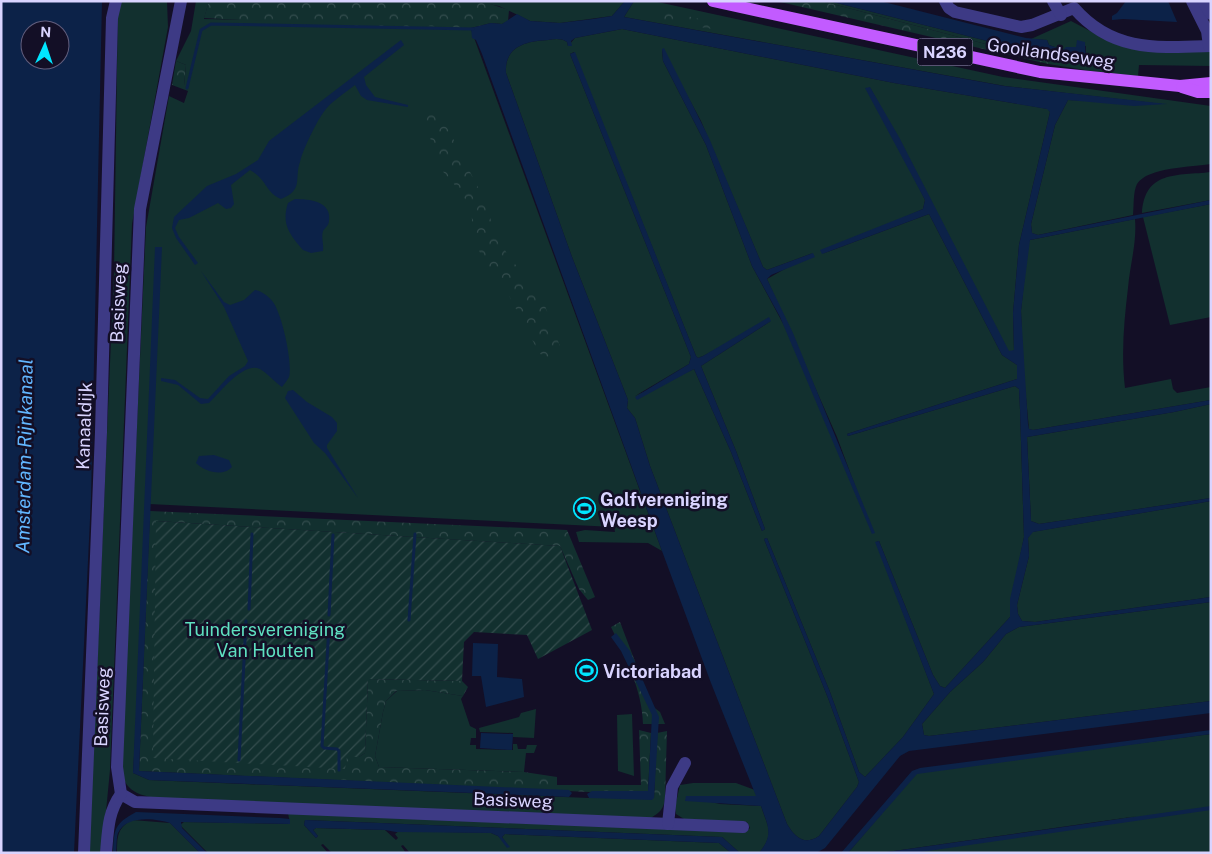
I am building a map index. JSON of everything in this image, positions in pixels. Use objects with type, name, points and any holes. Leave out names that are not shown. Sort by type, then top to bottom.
[{"type":"main road","name":"Gooilandseweg","points":[[713,1],[1040,72],[1180,86],[1211,83]]},
{"type":"main road","name":"Gooilandseweg","points":[[1180,86],[1198,92],[1211,92]]},
{"type":"street","name":"Kanaaldijk","points":[[84,853],[101,432],[112,18],[116,1]]},
{"type":"street","name":"Basisweg","points":[[181,1],[140,209],[117,767],[121,794],[135,802],[744,827]]},
{"type":"street","points":[[945,1],[949,8],[955,12],[1021,27],[1060,15],[1072,5],[1086,22],[1101,33],[1126,43],[1154,47],[1210,46],[1208,31],[1192,1]]},
{"type":"street","points":[[1053,1],[1060,15]]},
{"type":"street","points":[[1204,1],[1211,14]]},
{"type":"street","points":[[668,824],[672,788],[685,763]]},
{"type":"street","points":[[106,853],[109,818],[113,805],[121,794]]},
{"type":"green space","points":[[118,1],[167,1],[168,27],[132,224],[110,770],[102,853],[89,853],[114,270]]},
{"type":"green space","points":[[196,1],[209,1],[204,19],[469,24],[662,551],[648,543],[579,542],[576,532],[585,530],[615,532],[614,527],[149,504],[133,773],[149,780],[589,798],[665,798],[661,810],[651,818],[163,799],[137,793],[124,780],[121,773],[146,227],[169,96],[184,103],[188,91],[172,85],[184,85],[186,65],[176,61],[191,31]]},
{"type":"green space","points":[[209,1],[470,1],[487,3],[509,10],[508,21],[502,24],[491,23],[471,28],[424,26],[417,29],[204,18]]},
{"type":"green space","points":[[470,1],[625,1],[612,16],[560,23],[530,21],[499,6]]},
{"type":"green space","points":[[634,1],[653,1],[1003,77],[1211,106],[1211,164],[1160,171],[1142,178],[1137,184],[1134,195],[1133,215],[1038,235],[1032,233],[1031,224],[1055,125],[1068,100],[1162,104],[1005,86],[624,17]]},
{"type":"green space","points":[[776,1],[821,1],[1047,60],[1048,64]]},
{"type":"green space","points":[[821,1],[829,1],[1031,52],[1054,53],[1055,58],[1086,62],[1086,46],[1063,50],[1049,45],[1047,40],[1031,39],[1071,21],[1115,44],[1211,51],[1211,66],[1139,65],[1138,76],[1048,64],[1047,60]]},
{"type":"green space","points":[[657,9],[717,23],[713,29],[651,20]]},
{"type":"green space","points":[[622,29],[894,83],[1048,109],[1050,112],[1019,245],[1013,313],[1014,351],[1008,351],[870,87],[925,200],[923,209],[822,254],[929,214],[1002,355],[1017,365],[1017,379],[847,434],[848,436],[1015,386],[1019,389],[1024,537],[1010,606],[1010,617],[945,688],[940,686],[933,675],[879,541],[876,542],[934,694],[903,737],[865,777],[859,772],[830,692],[767,538],[764,539],[828,698],[859,782],[819,836],[814,839],[800,839],[787,824],[650,466],[635,418],[627,408],[628,400],[572,257],[506,73],[506,64],[509,57],[518,47],[532,42],[556,39],[567,42],[568,46],[575,38]],"holes":[[[662,49],[701,121],[763,267],[767,270],[813,253],[767,279],[837,437],[873,534],[787,331],[752,266],[706,145],[663,61]],[[574,52],[696,356],[698,358],[703,356],[771,321],[701,366],[736,451],[765,529],[762,531],[731,452],[694,369],[635,396],[689,364],[691,357],[570,54]]]},
{"type":"green space","points":[[176,61],[186,65],[184,85],[172,85]]},
{"type":"green space","points":[[423,112],[440,113],[487,205],[493,229],[509,257],[541,295],[561,349],[553,363],[539,353],[505,288],[484,262],[474,239],[471,210],[461,192],[438,166]]},
{"type":"green space","points":[[1211,172],[1211,200],[1142,213],[1144,199],[1149,189],[1156,182],[1175,175]]},
{"type":"green space","points":[[1211,204],[1211,317],[1170,325],[1143,217]]},
{"type":"green space","points":[[1135,219],[1135,237],[1125,313],[1123,363],[1125,388],[1171,379],[1173,389],[1177,393],[1211,387],[1211,400],[1033,430],[1029,429],[1023,366],[1021,311],[1028,243],[1030,240]]},
{"type":"green space","points":[[1211,404],[1211,498],[1039,524],[1031,521],[1027,437]]},
{"type":"green space","points":[[1211,501],[1211,597],[1035,622],[1022,621],[1018,614],[1017,605],[1029,556],[1028,538],[1032,532]]},
{"type":"green space","points":[[150,511],[567,530],[595,597],[588,600],[579,589],[560,546],[157,521],[347,757],[359,757],[365,753],[368,679],[462,681],[468,687],[463,696],[425,690],[396,691],[386,701],[375,756],[379,767],[524,772],[557,777],[557,785],[641,785],[639,730],[651,733],[648,791],[589,792],[139,771]]},
{"type":"green space","name":"Tuindersvereniging Van Houten","points":[[156,521],[560,546],[592,630],[538,659],[527,635],[474,632],[464,642],[462,681],[368,679],[365,753],[359,757],[347,757],[345,769],[153,758]]},
{"type":"green space","points":[[1211,602],[1211,701],[929,736],[924,735],[922,724],[950,692],[983,662],[1006,634],[1019,627]]},
{"type":"green space","points":[[620,622],[652,706],[660,712],[665,724],[643,724],[640,699],[627,662],[611,627]]},
{"type":"green space","points":[[425,690],[463,696],[461,699],[470,726],[476,729],[476,738],[471,738],[470,745],[476,745],[476,749],[513,750],[513,744],[517,744],[518,749],[526,749],[527,745],[537,745],[534,753],[526,753],[524,772],[379,767],[375,756],[386,701],[397,691]]},
{"type":"green space","points":[[536,709],[534,738],[513,737],[513,733],[480,732],[479,728],[519,717],[521,713]]},
{"type":"green space","points":[[632,714],[634,776],[618,771],[617,715]]},
{"type":"green space","points":[[667,731],[665,798],[654,798],[657,733]]},
{"type":"green space","points":[[1211,734],[1211,853],[907,853],[1138,816],[880,853],[848,853],[917,772]]},
{"type":"green space","points":[[693,783],[736,783],[755,790],[757,797],[686,796],[720,804],[761,806],[768,825],[769,835],[759,853],[740,853],[722,837],[305,820],[304,825],[316,838],[318,836],[313,830],[316,828],[385,830],[396,840],[398,838],[395,834],[399,831],[491,833],[498,836],[509,847],[502,837],[505,834],[719,843],[731,853],[410,853],[403,845],[401,846],[406,853],[332,853],[323,844],[321,845],[328,853],[208,853],[180,825],[184,822],[290,824],[288,813],[746,832],[750,828],[747,822],[684,819],[676,814],[675,807],[680,785]]},
{"type":"green space","points":[[132,820],[170,823],[200,853],[117,853],[119,834],[123,826]]},
{"type":"water","name":"Amsterdam-Rijnkanaal","points":[[1,1],[102,1],[91,498],[74,853],[1,853]]},
{"type":"water","points":[[625,1],[634,1],[624,17],[1004,86],[1167,104],[1134,106],[1068,100],[1055,125],[1031,224],[1032,233],[1038,235],[1211,200],[1211,204],[1030,240],[1021,311],[1028,424],[1029,429],[1033,430],[1211,400],[1211,404],[1027,437],[1031,521],[1039,524],[1211,498],[1211,501],[1033,532],[1028,538],[1029,556],[1017,605],[1018,614],[1022,621],[1035,622],[1211,597],[1211,602],[1019,627],[1006,634],[983,662],[950,692],[922,724],[924,735],[929,736],[1211,701],[1211,713],[909,751],[900,756],[825,848],[816,853],[759,853],[767,841],[768,835],[761,806],[685,801],[686,796],[756,796],[711,683],[662,551],[482,54],[476,40],[472,38],[471,28],[491,23],[502,24],[517,14],[530,21],[560,23],[612,16]],"holes":[[[622,29],[894,83],[1047,109],[1050,112],[1019,245],[1013,313],[1014,350],[1009,351],[899,137],[870,87],[865,88],[925,200],[923,209],[820,250],[822,254],[929,214],[1002,355],[1017,365],[1017,379],[847,434],[848,436],[1015,386],[1019,389],[1024,537],[1010,599],[1010,617],[945,688],[940,686],[933,675],[879,541],[875,542],[934,694],[903,737],[865,777],[859,772],[830,692],[767,538],[764,539],[828,698],[859,782],[819,836],[814,839],[804,840],[793,833],[787,824],[650,466],[635,418],[627,408],[628,400],[572,257],[506,73],[506,64],[513,51],[525,44],[558,39],[567,42],[568,46],[572,46],[571,41],[575,38]]]},
{"type":"water","points":[[829,1],[880,1],[1026,38],[1047,40],[1049,45],[1063,50],[1066,47],[1076,47],[1077,40],[1085,42],[1086,62],[1058,61],[1053,53],[1048,52],[1045,55],[1031,52]]},
{"type":"water","points":[[1126,1],[1168,1],[1177,22],[1112,20],[1112,16],[1117,13]]},
{"type":"water","points":[[401,40],[404,45],[364,77],[366,85],[375,97],[408,105],[408,107],[367,100],[361,96],[355,85],[330,105],[320,117],[310,136],[298,168],[296,188],[288,196],[281,199],[276,196],[260,177],[250,170],[231,185],[234,204],[231,208],[226,209],[218,203],[189,218],[179,220],[175,228],[179,237],[198,263],[195,265],[176,238],[172,228],[174,217],[207,186],[236,174],[258,160],[269,141]]},
{"type":"water","points":[[664,48],[709,138],[763,267],[767,270],[813,253],[815,257],[771,275],[767,279],[793,333],[875,533],[872,534],[780,317],[752,266],[706,145],[663,61],[662,49]]},
{"type":"water","points":[[575,52],[696,356],[698,358],[703,356],[769,317],[771,321],[701,366],[736,451],[765,529],[762,531],[731,452],[694,369],[637,400],[635,397],[689,364],[691,357],[570,54]]},
{"type":"water","points":[[295,199],[318,202],[327,209],[329,221],[322,234],[323,251],[311,253],[303,250],[288,229],[286,210],[288,203]]},
{"type":"water","points":[[155,247],[162,247],[139,771],[569,790],[572,793],[569,797],[149,780],[133,773]]},
{"type":"water","points":[[201,271],[224,302],[230,305],[244,300],[255,290],[265,294],[273,302],[280,317],[288,351],[289,377],[282,387],[260,369],[253,368],[239,374],[209,403],[201,404],[178,385],[161,381],[161,378],[175,380],[200,398],[208,399],[229,376],[245,366],[248,361],[224,307]]},
{"type":"water","points":[[293,390],[307,402],[332,417],[337,423],[337,431],[327,445],[327,448],[358,498],[325,453],[314,443],[285,398],[288,391]]},
{"type":"water","points":[[214,455],[229,460],[232,467],[219,473],[204,469],[196,463],[199,456]]},
{"type":"water","points":[[616,633],[630,651],[659,717],[654,798],[652,800],[589,798],[587,794],[592,791],[648,791],[652,715],[621,651],[611,637]]},
{"type":"water","points":[[473,643],[498,644],[497,677],[522,679],[524,697],[486,707],[481,676],[472,676]]},
{"type":"water","points":[[1211,730],[1211,734],[917,774],[848,853],[841,853],[912,771],[920,768]]},
{"type":"water","points":[[481,733],[513,734],[512,750],[480,748]]},
{"type":"water","points":[[1211,806],[1211,810],[914,853],[880,853]]},
{"type":"water","points":[[136,812],[280,818],[290,819],[290,824],[181,822],[182,828],[207,853],[200,853],[170,823],[141,819],[127,823],[122,827],[117,835],[116,853],[113,853],[115,833],[119,824]]},
{"type":"water","points":[[305,820],[722,837],[740,853],[731,853],[719,843],[505,834],[502,837],[510,847],[507,848],[498,836],[491,833],[396,832],[316,828],[313,830],[318,836],[316,838],[304,825]]},
{"type":"waterway","points":[[187,88],[201,30],[211,24],[473,29]]},
{"type":"waterway","points":[[249,609],[252,534]]},
{"type":"waterway","points":[[409,620],[415,534]]},
{"type":"waterway","points":[[329,615],[333,535]]},
{"type":"waterway","points":[[239,760],[246,621]]},
{"type":"waterway","points":[[329,626],[322,746],[339,751],[339,770]]},
{"type":"place","name":"Golfvereniging Weesp","points":[[584,509]]},
{"type":"place","name":"Victoriabad","points":[[587,671]]}]
